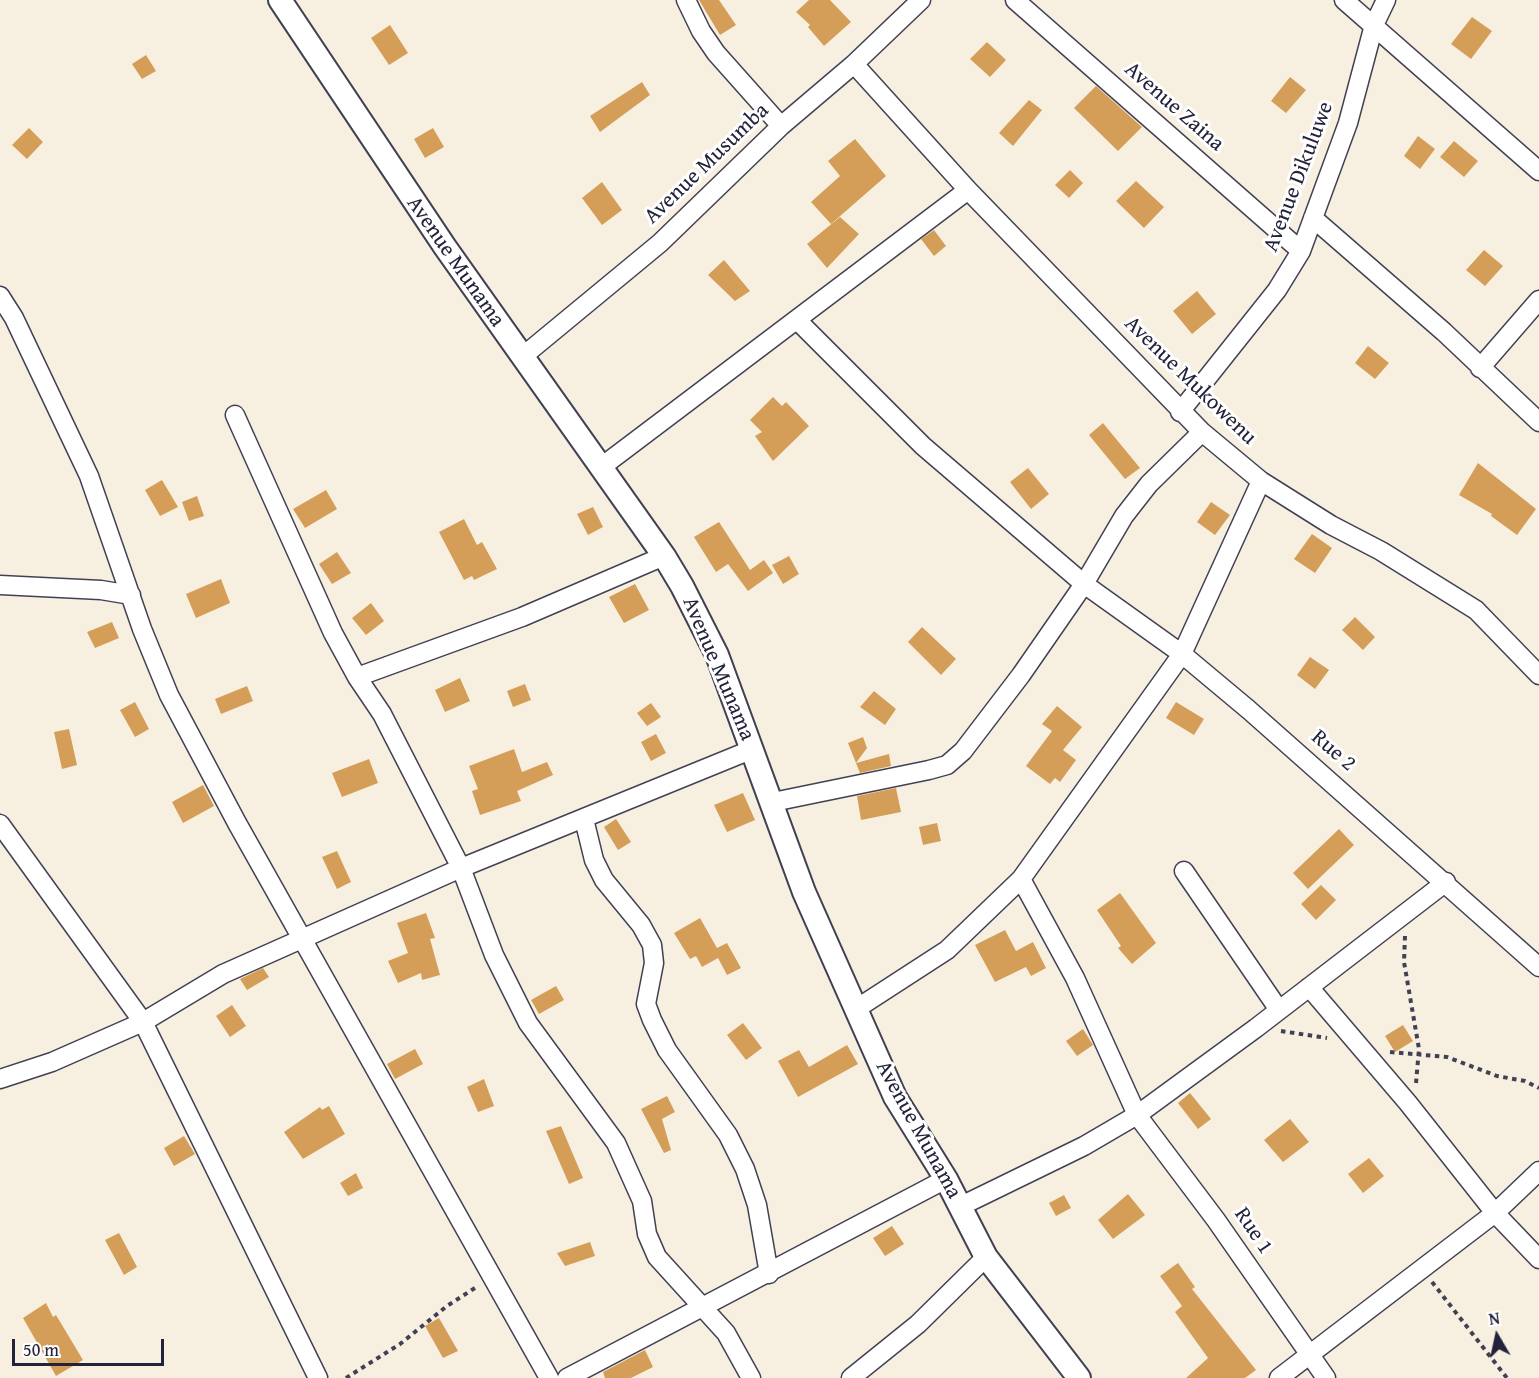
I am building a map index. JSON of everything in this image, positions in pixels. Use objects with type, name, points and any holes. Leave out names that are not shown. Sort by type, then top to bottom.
[{"type":"street","name":"Avenue Munama","points":[[280,0],[431,228],[663,556],[717,655],[773,802],[804,892],[895,1097],[946,1179],[986,1257],[1079,1378]]},
{"type":"street","points":[[686,0],[701,31],[716,53],[781,126]]},
{"type":"street","name":"Avenue Musumba","points":[[522,357],[660,243],[781,126],[854,64],[921,0]]},
{"type":"street","name":"Avenue Zaina","points":[[1015,0],[1301,251]]},
{"type":"street","points":[[1344,0],[1539,171]]},
{"type":"street","name":"Avenue Dikuluwe","points":[[1180,412],[1277,290],[1301,251],[1348,123],[1374,25],[1386,0]]},
{"type":"street","name":"Avenue Mukowenu","points":[[854,64],[968,190],[1180,412],[1202,432],[1261,481],[1476,610],[1539,675]]},
{"type":"street","points":[[600,468],[798,321],[968,190]]},
{"type":"street","points":[[1313,218],[1444,333],[1539,422]]},
{"type":"street","points":[[0,296],[14,318],[89,476],[142,630],[169,695],[302,939],[549,1378]]},
{"type":"street","points":[[1480,368],[1539,300]]},
{"type":"street","name":"Rue 2","points":[[798,321],[923,446],[1084,584],[1182,654],[1446,882],[1539,967]]},
{"type":"street","points":[[235,415],[333,633],[357,677],[382,714],[461,868],[494,955],[528,1023],[616,1143],[642,1201],[650,1247],[668,1272],[726,1333],[751,1378]]},
{"type":"street","points":[[773,802],[947,765],[963,751],[1014,685],[1084,584],[1124,516],[1149,483],[1202,432]]},
{"type":"street","points":[[856,1009],[947,950],[1021,879],[1182,654],[1261,481]]},
{"type":"street","points":[[357,677],[522,617],[663,556]]},
{"type":"street","points":[[0,585],[101,590],[131,595]]},
{"type":"street","points":[[0,1079],[52,1062],[143,1022],[223,974],[461,868],[753,749]]},
{"type":"street","points":[[584,819],[594,860],[604,880],[641,925],[652,945],[654,963],[646,1004],[652,1020],[667,1050],[728,1135],[745,1169],[757,1205],[769,1274]]},
{"type":"street","points":[[0,824],[143,1022],[318,1378]]},
{"type":"street","points":[[1184,871],[1279,1010]]},
{"type":"street","name":"Rue 1","points":[[1021,879],[1075,978],[1137,1114],[1216,1220],[1326,1378]]},
{"type":"street","points":[[961,1206],[1084,1146],[1137,1114],[1256,1028],[1446,882]]},
{"type":"street","points":[[1310,987],[1408,1103],[1495,1213],[1539,1259]]},
{"type":"street","points":[[1279,1378],[1495,1213],[1539,1171]]},
{"type":"street","points":[[567,1378],[769,1274],[946,1179]]},
{"type":"street","points":[[851,1378],[918,1324],[986,1257]]},
{"type":"path","points":[[1405,914],[1404,962],[1418,1056],[1416,1089],[1408,1103]]},
{"type":"path","points":[[1256,1028],[1316,1035],[1361,1047],[1418,1056],[1447,1057],[1497,1076],[1525,1081],[1539,1088]]},
{"type":"path","points":[[1423,1269],[1507,1378]]},
{"type":"path","points":[[346,1378],[400,1344],[447,1306],[493,1276]]},
{"type":"building","points":[[699,0],[719,0],[736,25],[720,35]]},
{"type":"building","points":[[809,0],[830,0],[851,22],[824,46],[808,27],[810,25],[796,12]]},
{"type":"building","points":[[1472,17],[1492,31],[1471,59],[1451,44]]},
{"type":"building","points":[[390,25],[408,53],[389,65],[371,38]]},
{"type":"building","points":[[987,42],[1006,60],[990,77],[970,59]]},
{"type":"building","points":[[146,55],[156,71],[142,79],[132,64]]},
{"type":"building","points":[[1290,77],[1306,90],[1286,113],[1271,101]]},
{"type":"building","points":[[642,82],[650,95],[600,132],[590,116]]},
{"type":"building","points":[[1096,86],[1142,127],[1118,151],[1074,108]]},
{"type":"building","points":[[1029,100],[1042,110],[1013,146],[999,133]]},
{"type":"building","points":[[29,128],[43,142],[27,159],[12,145]]},
{"type":"building","points":[[433,128],[444,147],[425,158],[414,139]]},
{"type":"building","points":[[1418,136],[1435,149],[1420,169],[1404,156]]},
{"type":"building","points":[[855,139],[886,176],[831,224],[811,202],[840,176],[828,161]]},
{"type":"building","points":[[1454,141],[1478,161],[1464,177],[1440,157]]},
{"type":"building","points":[[1070,170],[1083,183],[1069,198],[1055,185]]},
{"type":"building","points":[[1136,181],[1164,207],[1144,228],[1116,201]]},
{"type":"building","points":[[602,182],[622,210],[602,225],[582,198]]},
{"type":"building","points":[[840,217],[859,234],[827,268],[807,244]]},
{"type":"building","points":[[934,230],[946,246],[934,256],[921,239]]},
{"type":"building","points":[[1484,250],[1503,266],[1485,286],[1466,270]]},
{"type":"building","points":[[724,260],[750,291],[735,301],[708,275]]},
{"type":"building","points":[[1197,291],[1216,314],[1192,334],[1173,311]]},
{"type":"building","points":[[1368,346],[1389,363],[1375,379],[1355,363]]},
{"type":"building","points":[[773,397],[782,406],[786,402],[809,426],[773,461],[755,436],[762,432],[750,420]]},
{"type":"building","points":[[1103,423],[1140,468],[1125,479],[1089,435]]},
{"type":"building","points":[[1478,463],[1536,509],[1517,535],[1491,516],[1492,514],[1459,495]]},
{"type":"building","points":[[1028,468],[1049,494],[1031,509],[1010,482]]},
{"type":"building","points":[[162,480],[178,507],[160,516],[145,490]]},
{"type":"building","points":[[326,490],[337,509],[305,528],[293,509]]},
{"type":"building","points":[[197,496],[204,516],[189,521],[182,502]]},
{"type":"building","points":[[1211,502],[1230,515],[1215,535],[1197,522]]},
{"type":"building","points":[[593,507],[603,527],[588,535],[577,514]]},
{"type":"building","points":[[464,519],[477,545],[482,542],[497,569],[474,580],[472,576],[464,580],[439,532]]},
{"type":"building","points":[[719,522],[750,570],[764,560],[773,573],[748,591],[728,564],[716,572],[694,537]]},
{"type":"building","points":[[1312,534],[1332,548],[1315,573],[1294,559]]},
{"type":"building","points":[[337,552],[351,573],[332,584],[319,564]]},
{"type":"building","points":[[789,556],[799,574],[783,584],[772,565]]},
{"type":"building","points":[[221,579],[230,603],[196,618],[186,594]]},
{"type":"building","points":[[635,584],[649,610],[624,623],[609,597]]},
{"type":"building","points":[[371,603],[384,621],[366,635],[352,618]]},
{"type":"building","points":[[1355,617],[1375,637],[1363,650],[1342,630]]},
{"type":"building","points":[[112,622],[119,638],[95,648],[87,632]]},
{"type":"building","points":[[922,627],[956,659],[941,675],[908,642]]},
{"type":"building","points":[[1310,657],[1329,670],[1315,689],[1297,675]]},
{"type":"building","points":[[460,678],[470,701],[445,712],[435,690]]},
{"type":"building","points":[[525,684],[531,700],[513,707],[507,691]]},
{"type":"building","points":[[247,686],[253,701],[221,714],[215,699]]},
{"type":"building","points":[[874,691],[896,709],[885,725],[860,707]]},
{"type":"building","points":[[135,702],[149,729],[135,737],[120,710]]},
{"type":"building","points":[[1176,702],[1204,719],[1194,735],[1166,718]]},
{"type":"building","points":[[651,703],[661,717],[647,726],[637,713]]},
{"type":"building","points":[[1057,706],[1082,727],[1063,750],[1076,760],[1060,782],[1055,778],[1050,784],[1026,766],[1052,731],[1042,724]]},
{"type":"building","points":[[69,729],[77,765],[62,769],[54,732]]},
{"type":"building","points":[[656,734],[666,753],[651,761],[641,742]]},
{"type":"building","points":[[863,737],[867,748],[856,763],[848,743]]},
{"type":"building","points":[[514,749],[522,772],[547,762],[553,775],[517,791],[521,801],[480,815],[472,791],[478,789],[469,766]]},
{"type":"building","points":[[889,754],[891,766],[860,773],[856,763]]},
{"type":"building","points":[[369,759],[378,783],[342,797],[332,773]]},
{"type":"building","points":[[203,785],[214,806],[183,823],[172,802]]},
{"type":"building","points":[[896,788],[901,812],[861,820],[857,796]]},
{"type":"building","points":[[743,793],[755,820],[727,832],[714,805]]},
{"type":"building","points":[[616,819],[631,842],[618,850],[604,827]]},
{"type":"building","points":[[937,823],[941,841],[923,845],[919,827]]},
{"type":"building","points":[[1339,829],[1354,845],[1308,889],[1293,873]]},
{"type":"building","points":[[337,851],[351,882],[337,889],[322,857]]},
{"type":"building","points":[[1321,885],[1336,900],[1316,920],[1301,904]]},
{"type":"building","points":[[1120,893],[1156,943],[1132,964],[1118,948],[1121,946],[1097,910]]},
{"type":"building","points":[[426,913],[435,938],[430,939],[440,975],[422,980],[421,973],[398,983],[388,961],[408,953],[397,923]]},
{"type":"building","points":[[700,918],[717,948],[727,943],[741,968],[727,975],[718,958],[702,967],[696,956],[690,959],[674,933]]},
{"type":"building","points":[[1005,930],[1016,951],[1033,942],[1046,968],[1031,976],[1026,967],[995,982],[975,945]]},
{"type":"building","points":[[263,968],[269,977],[247,990],[240,979]]},
{"type":"building","points":[[556,986],[564,1000],[539,1014],[531,1000]]},
{"type":"building","points":[[232,1005],[246,1026],[230,1037],[216,1016]]},
{"type":"building","points":[[743,1023],[762,1048],[746,1060],[727,1035]]},
{"type":"building","points":[[1403,1025],[1413,1041],[1395,1052],[1385,1036]]},
{"type":"building","points":[[1083,1029],[1093,1045],[1077,1056],[1066,1041]]},
{"type":"building","points":[[847,1045],[858,1064],[798,1097],[778,1061],[799,1050],[809,1067]]},
{"type":"building","points":[[415,1049],[423,1064],[395,1079],[387,1064]]},
{"type":"building","points":[[484,1079],[494,1106],[478,1112],[467,1087]]},
{"type":"building","points":[[1190,1093],[1211,1119],[1198,1129],[1178,1103]]},
{"type":"building","points":[[667,1096],[675,1112],[662,1119],[671,1150],[664,1153],[641,1109]]},
{"type":"building","points":[[329,1106],[345,1134],[303,1159],[284,1132],[320,1107],[322,1110]]},
{"type":"building","points":[[1290,1119],[1309,1142],[1283,1162],[1264,1140]]},
{"type":"building","points":[[561,1126],[583,1178],[569,1184],[546,1131]]},
{"type":"building","points":[[184,1136],[195,1154],[174,1166],[164,1148]]},
{"type":"building","points":[[1369,1158],[1384,1176],[1363,1193],[1348,1174]]},
{"type":"building","points":[[356,1173],[363,1188],[348,1196],[340,1183]]},
{"type":"building","points":[[1128,1194],[1145,1215],[1113,1239],[1098,1220]]},
{"type":"building","points":[[1064,1195],[1071,1208],[1056,1216],[1049,1203]]},
{"type":"building","points":[[892,1226],[904,1244],[885,1256],[873,1238]]},
{"type":"building","points":[[119,1233],[137,1267],[124,1275],[105,1240]]},
{"type":"building","points":[[590,1242],[595,1256],[565,1266],[557,1253]]},
{"type":"building","points":[[1178,1263],[1195,1287],[1192,1289],[1256,1370],[1245,1378],[1186,1378],[1208,1358],[1175,1312],[1182,1306],[1160,1276]]},
{"type":"building","points":[[46,1303],[53,1317],[56,1315],[83,1360],[56,1376],[23,1318]]},
{"type":"building","points":[[439,1318],[458,1351],[443,1358],[425,1326]]},
{"type":"building","points":[[645,1350],[653,1367],[631,1378],[605,1378],[603,1372]]}]
